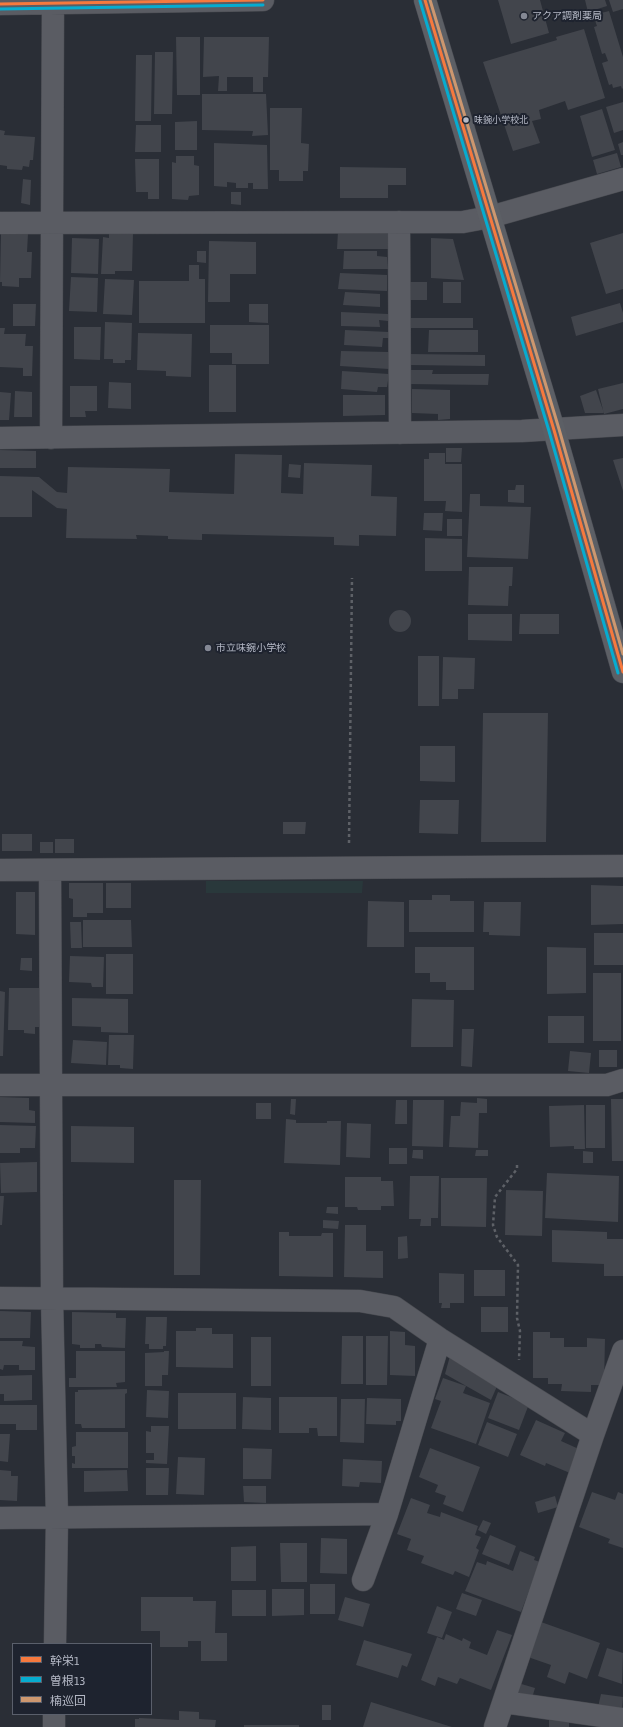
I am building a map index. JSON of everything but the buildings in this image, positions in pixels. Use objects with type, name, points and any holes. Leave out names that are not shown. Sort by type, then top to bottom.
[{"type":"main road","points":[[425,0],[554,430],[623,672]]},
{"type":"street","points":[[0,4],[52,2],[263,0]]},
{"type":"street","points":[[51,438],[52,2]]},
{"type":"street","points":[[0,223],[463,222],[490,217],[623,179]]},
{"type":"street","points":[[399,222],[400,432]]},
{"type":"street","points":[[0,438],[554,430],[623,425]]},
{"type":"street","points":[[0,870],[623,866]]},
{"type":"street","points":[[50,870],[52,1299],[57,1518],[55,1643]]},
{"type":"street","points":[[0,1085],[607,1085],[623,1080]]},
{"type":"street","points":[[0,1298],[360,1301],[394,1308],[440,1339],[593,1435]]},
{"type":"street","points":[[363,1580],[387,1514],[440,1339]]},
{"type":"street","points":[[495,1727],[593,1435],[623,1351]]},
{"type":"street","points":[[0,1518],[387,1514]]},
{"type":"street","points":[[504,1702],[623,1719]]},
{"type":"street","points":[[54,1715],[54,1727]]},
{"type":"path","points":[[349,868],[352,578]]},
{"type":"path","points":[[518,1165],[517,1169],[494,1197],[493,1225],[497,1237],[518,1265],[516,1318],[520,1331],[518,1388]]},
{"type":"shaded area","points":[[206,881],[363,881],[362,893],[206,893]]},
{"type":"transit line","name":"幹栄1","points":[[0,4],[263,0]]},
{"type":"transit line","name":"幹栄1","points":[[425,0],[554,430],[623,672]]},
{"type":"transit line","name":"楠巡回","points":[[430,0],[559,429],[623,654]]},
{"type":"transit line","name":"曽根13","points":[[420,1],[549,431],[618,673]]},
{"type":"transit line","name":"曽根13","points":[[0,9],[263,5]]},
{"type":"place","name":"アクア調剤薬局","points":[[524,16]]},
{"type":"place","name":"味鋺小学校北","points":[[466,120]]},
{"type":"place","name":"市立味鋺小学校","points":[[208,648]]}]
